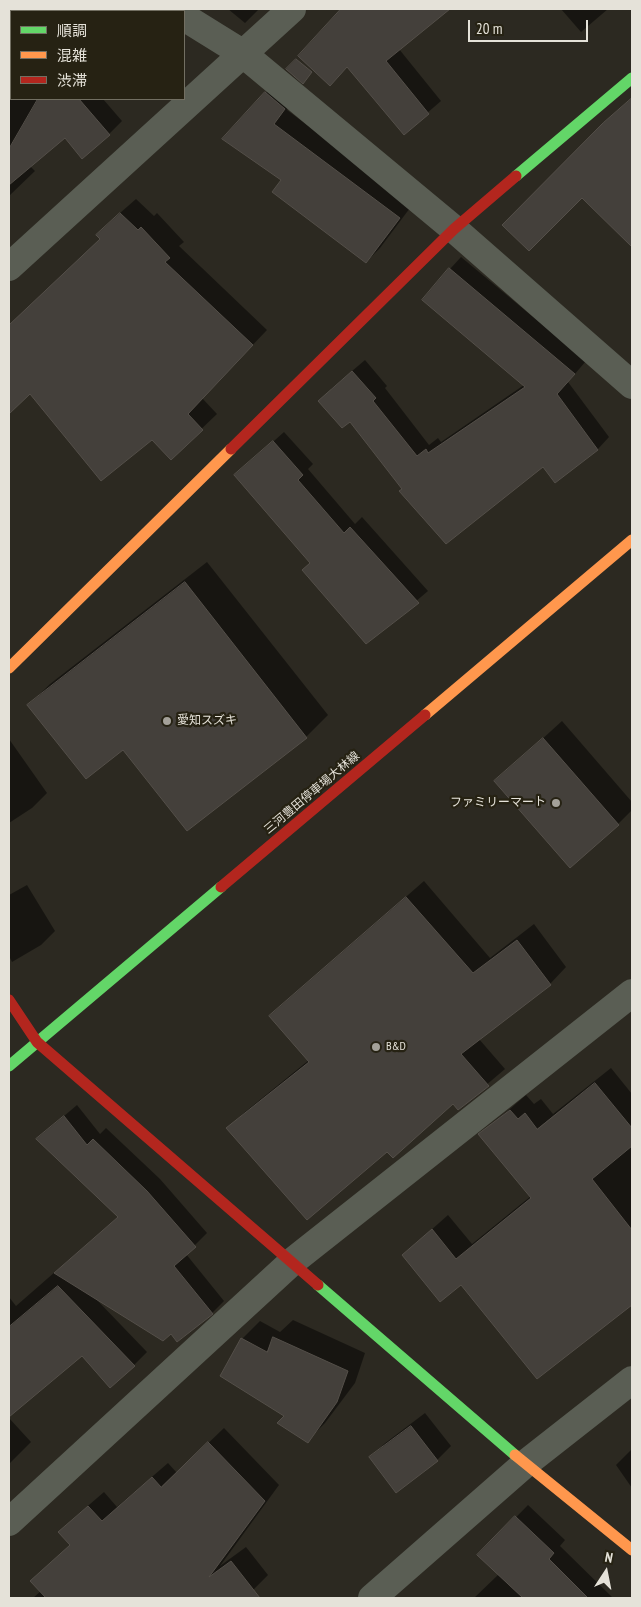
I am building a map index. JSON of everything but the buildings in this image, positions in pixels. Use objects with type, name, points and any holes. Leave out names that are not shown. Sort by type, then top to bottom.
[{"type":"street","points":[[9,268],[292,9]]},
{"type":"street","points":[[185,18],[242,53],[454,228],[632,385]]},
{"type":"street","points":[[9,668],[454,228],[632,78]]},
{"type":"street","name":"三河豊田停車場大林線","points":[[9,1066],[632,540]]},
{"type":"street","points":[[9,1522],[293,1261],[632,993]]},
{"type":"street","points":[[9,1000],[37,1042],[293,1261],[525,1464],[632,1550]]},
{"type":"street","points":[[372,1598],[525,1464],[632,1380]]},
{"type":"traffic: fast","points":[[516,176],[632,78]]},
{"type":"traffic: fast","points":[[9,1066],[221,887]]},
{"type":"traffic: fast","points":[[318,1285],[515,1455]]},
{"type":"traffic: slow","points":[[9,668],[231,449]]},
{"type":"traffic: slow","points":[[425,715],[632,540]]},
{"type":"traffic: slow","points":[[515,1455],[632,1550]]},
{"type":"traffic: jam","points":[[231,449],[454,229],[516,176]]},
{"type":"traffic: jam","points":[[221,887],[425,715]]},
{"type":"traffic: jam","points":[[9,1000],[37,1042],[318,1285]]},
{"type":"place","name":"愛知スズキ","points":[[167,721]]},
{"type":"place","name":"ファミリーマート","points":[[556,803]]},
{"type":"place","name":"B&D","points":[[376,1047]]}]
